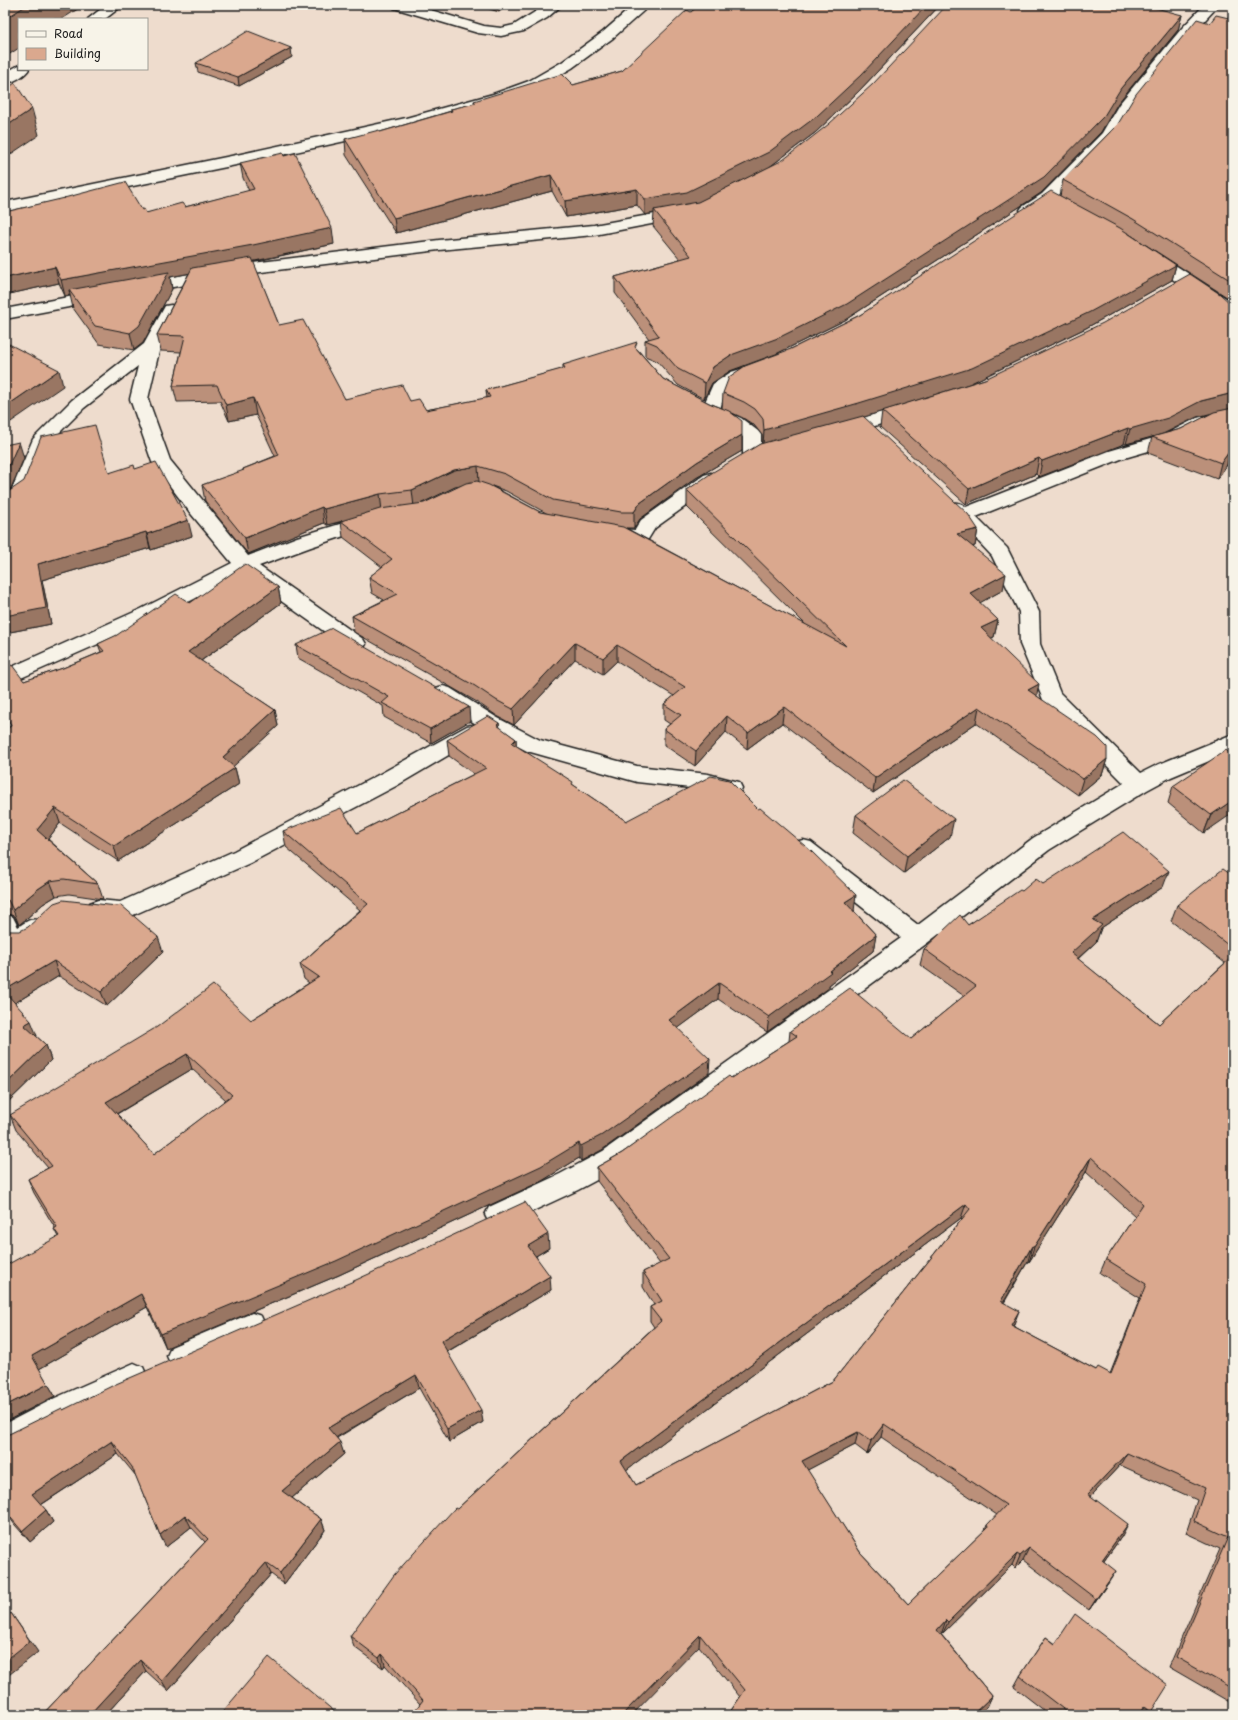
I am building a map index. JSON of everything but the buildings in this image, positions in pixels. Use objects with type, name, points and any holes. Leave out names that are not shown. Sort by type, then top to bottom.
[{"type":"street","points":[[97,18],[116,5]]},
{"type":"street","points":[[400,5],[483,30],[502,32],[519,28],[542,15],[555,5]]},
{"type":"street","points":[[5,207],[241,159],[409,122],[498,97],[534,84],[567,65],[608,35],[643,5]]},
{"type":"street","points":[[1016,218],[1055,201],[1109,135],[1124,107],[1212,5]]},
{"type":"street","points":[[5,80],[20,70]]},
{"type":"street","points":[[5,314],[236,270],[438,245],[594,230],[691,213],[698,210]]},
{"type":"street","points":[[1136,247],[1179,284],[1230,306]]},
{"type":"street","points":[[188,279],[151,346],[139,400],[161,462],[199,512],[244,565],[346,638],[372,653]]},
{"type":"street","points":[[5,503],[20,492],[39,443],[78,404],[151,346]]},
{"type":"street","points":[[592,531],[621,536],[640,536],[648,524],[704,483],[746,460],[752,435],[735,422],[703,407],[726,383],[737,376],[770,364]]},
{"type":"street","points":[[827,434],[924,405]]},
{"type":"street","points":[[964,515],[1115,455],[1170,439],[1203,422],[1233,415]]},
{"type":"street","points":[[864,424],[882,440]]},
{"type":"street","points":[[940,493],[964,515],[1000,554],[1029,612],[1030,644],[1051,697],[1139,784]]},
{"type":"street","points":[[5,678],[148,614],[244,565],[344,528],[389,518]]},
{"type":"street","points":[[425,683],[489,722],[534,746],[637,774],[708,782],[736,789],[747,799]]},
{"type":"street","points":[[77,907],[122,911],[242,857],[318,818],[489,722]]},
{"type":"street","points":[[477,1225],[569,1182],[612,1159],[918,938],[1041,844],[1139,784],[1164,771],[1233,742]]},
{"type":"street","points":[[792,838],[918,938]]},
{"type":"street","points":[[5,923],[10,933],[19,937],[29,932],[49,913]]},
{"type":"street","points":[[5,1438],[65,1407],[272,1317]]}]
